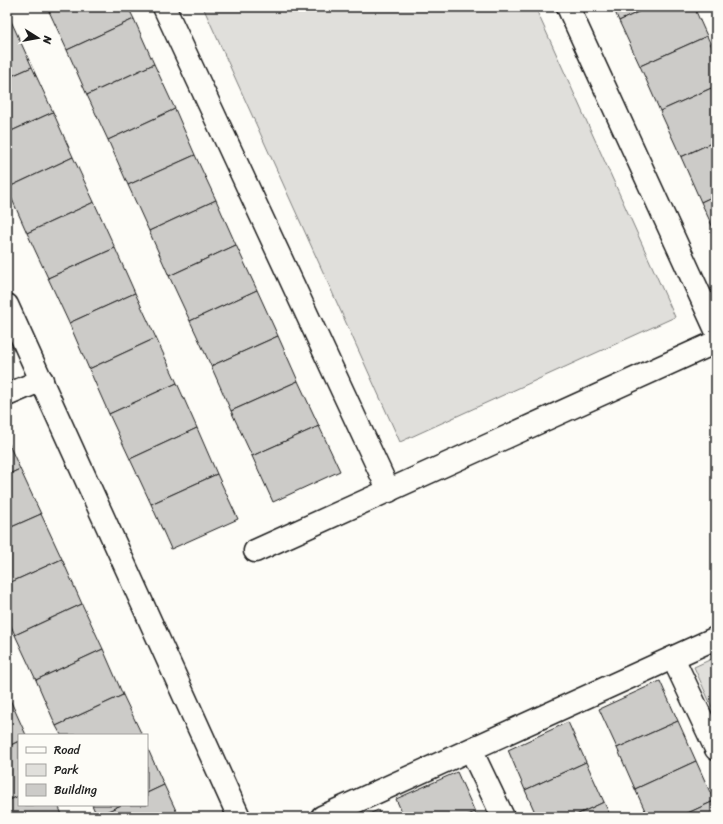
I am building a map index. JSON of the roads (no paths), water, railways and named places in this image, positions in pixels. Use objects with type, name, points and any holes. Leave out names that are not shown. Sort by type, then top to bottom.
[{"type":"street","points":[[164,7],[389,491]]},
{"type":"street","points":[[255,551],[714,344],[568,7]]},
{"type":"street","points":[[7,305],[240,817]]},
{"type":"street","points":[[7,395],[42,380]]},
{"type":"street","points":[[322,817],[716,638]]},
{"type":"street","points":[[673,658],[716,749]]},
{"type":"street","points":[[471,750],[503,817]]}]
